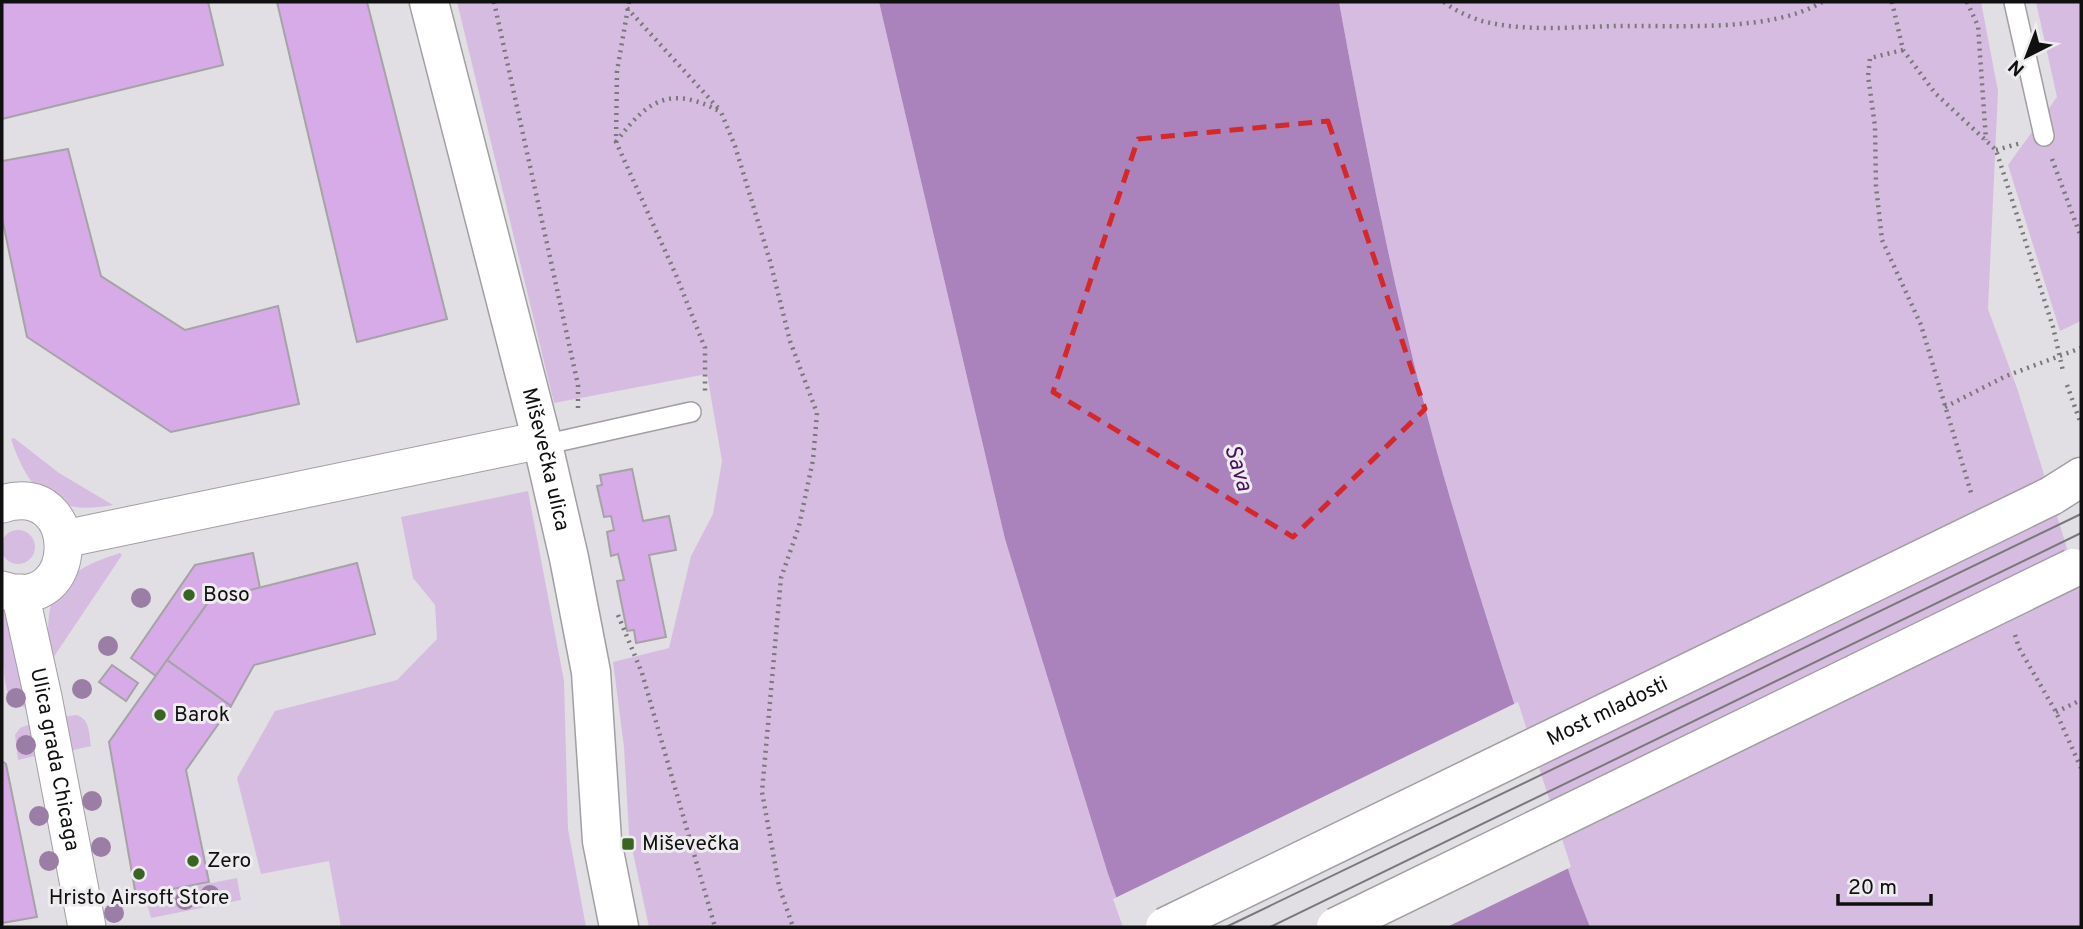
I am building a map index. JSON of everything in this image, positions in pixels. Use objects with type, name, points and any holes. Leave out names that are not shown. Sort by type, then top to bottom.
[{"type":"main road","name":"Miševečka ulica","points":[[429,2],[554,441],[569,558],[591,672],[602,841],[619,927]]},
{"type":"main road","name":"Most mladosti","points":[[1165,927],[2071,486]]},
{"type":"main road","points":[[1336,927],[2079,566]]},
{"type":"street","points":[[64,539],[554,441]]},
{"type":"street","points":[[3,498],[40,506],[52,515],[64,539],[64,555],[51,580],[39,589],[11,591]]},
{"type":"street","name":"Ulica grada Chicaga","points":[[11,591],[43,697],[87,927]]},
{"type":"lane","points":[[2014,2],[2044,136]]},
{"type":"lane","points":[[554,441],[691,412]]},
{"type":"path","points":[[494,2],[578,385],[554,441]]},
{"type":"path","points":[[1444,2],[1480,20],[1521,27],[1564,27],[1721,26],[1761,21],[1810,9],[1822,2]]},
{"type":"path","points":[[1892,2],[1903,50],[1935,93],[1996,150],[2053,327],[2063,371]]},
{"type":"path","points":[[1968,2],[1978,26],[1986,140]]},
{"type":"path","points":[[628,5],[721,112],[770,261],[790,341],[817,413],[813,460],[799,526],[781,578],[762,792],[779,886],[793,927]]},
{"type":"path","points":[[628,5],[617,71],[616,142],[676,275],[705,348],[705,403],[691,412]]},
{"type":"path","points":[[1903,50],[1870,58],[1867,76],[1875,125],[1876,186],[1882,240],[1922,325],[1972,497]]},
{"type":"path","points":[[616,142],[634,118],[650,105],[680,97],[702,101],[721,112]]},
{"type":"path","points":[[2044,136],[2081,237]]},
{"type":"path","points":[[1945,407],[2006,376],[2081,348]]},
{"type":"path","points":[[2067,385],[2081,424]]},
{"type":"path","points":[[617,608],[642,673],[715,927]]},
{"type":"path","points":[[2011,623],[2019,648],[2056,712],[2081,768]]},
{"type":"path","points":[[2056,712],[2081,700]]},
{"type":"highlighted area","points":[[1328,121],[1425,409],[1293,537],[1053,392],[1138,139]]},
{"type":"shaded area","points":[[457,2],[879,2],[1005,539],[1108,874],[1127,927],[649,927],[629,834],[624,747],[613,662],[669,648],[691,556],[713,514],[722,461],[707,374],[554,403]]},
{"type":"shaded area","points":[[1339,2],[1981,2],[1998,91],[1988,309],[2018,391],[2081,593],[2081,927],[1590,927],[1572,881],[1490,629],[1428,419],[1386,241]]},
{"type":"shaded area","points":[[2036,2],[2081,2],[2081,321],[2060,331],[2008,165],[2057,97]]},
{"type":"shaded area","points":[[14,438],[59,473],[113,505],[75,507],[47,496],[26,474],[11,439]]},
{"type":"shaded area","points":[[528,491],[564,681],[568,829],[586,927],[341,927],[329,861],[261,874],[237,778],[275,711],[397,680],[437,639],[435,605],[413,578],[401,517]]},
{"type":"shaded area","points":[[18,530],[30,535],[35,547],[30,559],[18,564],[6,559],[1,547],[6,535]]},
{"type":"shaded area","points":[[120,553],[122,555],[49,661],[49,616],[57,591],[85,567]]},
{"type":"shaded area","points":[[2,605],[30,707],[15,706],[10,699],[4,675]]},
{"type":"shaded area","points":[[76,715],[86,723],[91,746],[69,751],[62,717]]},
{"type":"shaded area","points":[[33,723],[39,755],[18,760],[15,735],[20,728]]},
{"type":"shaded area","points":[[237,878],[241,900],[151,918],[145,896]]},
{"type":"water","name":"Sava","points":[[879,2],[1339,2],[1386,241],[1428,419],[1490,629],[1572,881],[1590,927],[1127,927],[1108,874],[1005,539]]},
{"type":"pier","points":[[1518,702],[1571,867],[1447,927],[1123,927],[1113,899]]},
{"type":"building","points":[[2,2],[208,2],[223,65],[2,119]]},
{"type":"building","points":[[277,2],[367,2],[447,319],[357,342]]},
{"type":"building","points":[[68,149],[101,276],[185,330],[278,306],[299,404],[171,432],[27,337],[2,218],[2,161]]},
{"type":"building","points":[[632,469],[643,521],[669,516],[676,550],[649,555],[666,637],[636,643],[634,630],[627,631],[617,581],[624,580],[618,554],[611,556],[607,532],[614,530],[611,516],[604,517],[597,486],[602,485],[600,475]]},
{"type":"building","points":[[253,553],[260,588],[210,600],[156,676],[131,658],[195,565]]},
{"type":"building","points":[[357,563],[375,634],[254,665],[231,706],[167,660],[210,600]]},
{"type":"building","points":[[167,660],[231,706],[186,770],[209,882],[136,896],[109,742]]},
{"type":"building","points":[[112,665],[138,683],[126,701],[99,682]]},
{"type":"building","points":[[2,761],[6,764],[37,917],[2,923]]},
{"type":"tram line","points":[[1226,927],[2081,514]]},
{"type":"tram line","points":[[1270,927],[2081,533]]},
{"type":"place","name":"Boso","points":[[189,595]]},
{"type":"place","name":"Barok","points":[[160,715]]},
{"type":"place","name":"Miševečka","points":[[628,844]]},
{"type":"place","name":"Zero","points":[[193,861]]},
{"type":"place","name":"Hristo Airsoft Store","points":[[139,874]]}]
